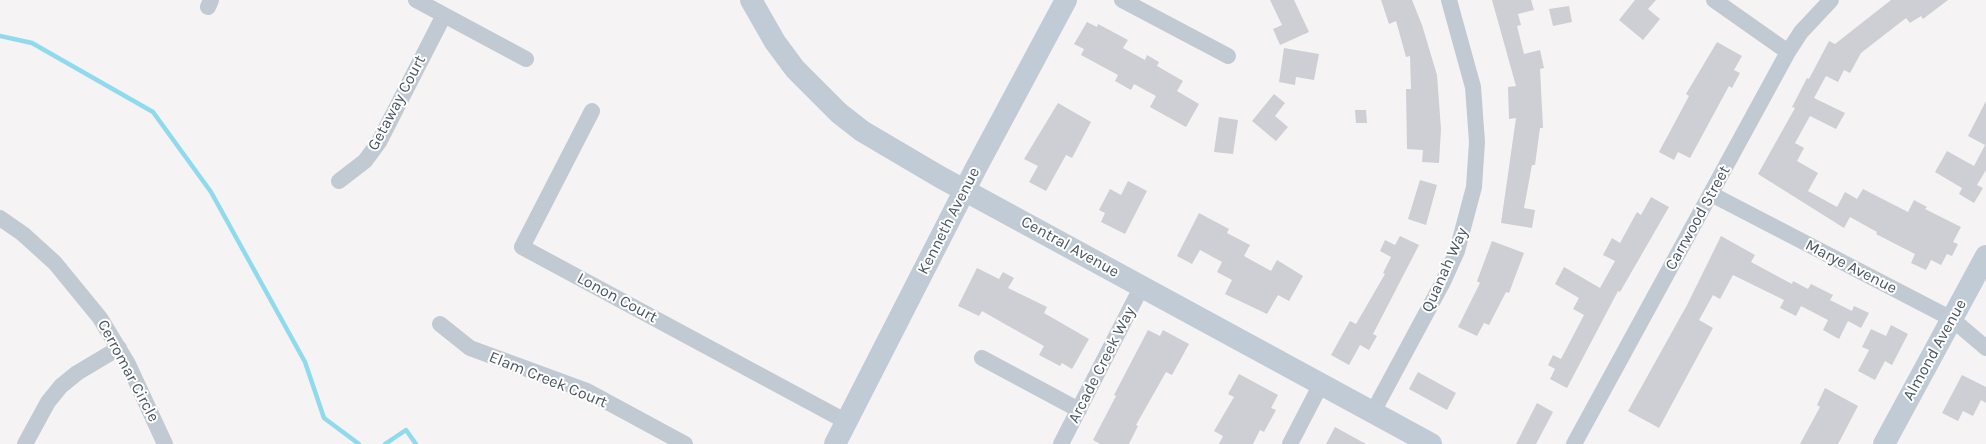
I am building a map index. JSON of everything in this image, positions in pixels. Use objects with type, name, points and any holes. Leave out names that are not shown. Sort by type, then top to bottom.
[{"type":"street","points":[[416,0],[526,58]]},
{"type":"street","name":"Central Avenue","points":[[750,0],[775,42],[795,69],[839,113],[886,147],[1431,444]]},
{"type":"street","name":"Kenneth Avenue","points":[[835,444],[965,190],[1066,0]]},
{"type":"street","points":[[1122,0],[1228,56]]},
{"type":"street","name":"Quanah Way","points":[[1373,412],[1443,282],[1457,251],[1474,187],[1477,142],[1474,94],[1465,54],[1449,0]]},
{"type":"street","points":[[1714,0],[1788,52]]},
{"type":"street","name":"Carrwood Street","points":[[1574,444],[1788,52],[1801,32],[1831,0]]},
{"type":"street","name":"Getaway Court","points":[[339,181],[365,161],[379,142],[444,15]]},
{"type":"street","name":"Lonon Court","points":[[592,111],[522,247],[847,422]]},
{"type":"street","name":"Marye Avenue","points":[[1711,194],[1952,319],[1986,348]]},
{"type":"street","name":"Cerromar Circle","points":[[0,218],[23,234],[55,263],[84,297],[119,348],[165,444]]},
{"type":"street","name":"Almond Avenue","points":[[1884,444],[1986,256]]},
{"type":"street","name":"Arcade Creek Way","points":[[1061,444],[1142,286]]},
{"type":"street","name":"Elam Creek Court","points":[[440,324],[470,348],[587,392],[677,442]]},
{"type":"street","points":[[25,444],[48,402],[61,386],[77,373],[119,348]]},
{"type":"street","points":[[982,358],[1079,410]]},
{"type":"street","points":[[1290,444],[1321,384]]},
{"type":"building","points":[[1270,0],[1294,0],[1309,32],[1280,45],[1273,29],[1282,25]]},
{"type":"building","points":[[1381,0],[1412,0],[1422,25],[1437,75],[1441,129],[1439,163],[1422,162],[1423,150],[1407,149],[1406,89],[1411,89],[1410,56],[1406,57],[1396,21],[1389,24]]},
{"type":"building","points":[[1492,0],[1531,0],[1534,10],[1518,14],[1521,25],[1517,26],[1524,54],[1540,50],[1544,68],[1540,69],[1543,128],[1540,128],[1535,165],[1532,165],[1524,208],[1535,210],[1532,228],[1501,223],[1516,118],[1509,119],[1508,87],[1516,86]]},
{"type":"building","points":[[1635,0],[1656,0],[1648,9],[1660,19],[1643,40],[1619,20]]},
{"type":"building","points":[[1891,0],[1948,0],[1923,19],[1921,16],[1910,23],[1906,18],[1861,53],[1850,73],[1844,70],[1838,82],[1826,76],[1814,98],[1845,113],[1836,129],[1810,116],[1795,143],[1804,148],[1797,161],[1818,173],[1808,191],[1837,207],[1845,192],[1857,199],[1863,189],[1908,212],[1914,200],[1927,207],[1925,209],[1961,227],[1953,242],[1958,244],[1952,256],[1947,254],[1941,265],[1931,260],[1926,270],[1911,263],[1915,254],[1876,234],[1877,232],[1850,217],[1844,228],[1758,174],[1795,108],[1792,107],[1807,78],[1809,79],[1829,41],[1835,44]]},
{"type":"building","points":[[1569,6],[1572,22],[1553,26],[1549,9]]},
{"type":"building","points":[[1087,22],[1097,27],[1098,24],[1128,40],[1123,48],[1145,60],[1147,55],[1159,62],[1157,66],[1183,81],[1177,91],[1199,104],[1186,127],[1150,107],[1156,96],[1134,84],[1131,90],[1115,81],[1118,75],[1081,55],[1084,49],[1074,44]]},
{"type":"building","points":[[1717,42],[1742,56],[1734,70],[1740,73],[1732,88],[1729,86],[1690,158],[1678,152],[1674,160],[1659,152],[1689,96],[1686,94]]},
{"type":"building","points":[[1284,48],[1319,54],[1314,80],[1296,77],[1295,85],[1279,82]]},
{"type":"building","points":[[1274,94],[1285,103],[1275,116],[1288,127],[1276,141],[1252,121]]},
{"type":"building","points":[[1986,101],[1986,170],[1977,185],[1983,188],[1974,203],[1959,194],[1962,188],[1935,172],[1947,151],[1974,166],[1985,145],[1968,136]]},
{"type":"building","points":[[1058,103],[1091,122],[1072,158],[1066,155],[1046,191],[1029,182],[1038,166],[1024,159]]},
{"type":"building","points":[[1355,110],[1366,110],[1367,123],[1356,123]]},
{"type":"building","points":[[1219,117],[1238,120],[1233,154],[1214,152]]},
{"type":"building","points":[[1420,180],[1437,185],[1426,225],[1408,219]]},
{"type":"building","points":[[1128,181],[1147,191],[1125,234],[1101,222],[1105,213],[1099,210],[1110,189],[1121,195]]},
{"type":"building","points":[[1651,197],[1669,207],[1620,292],[1618,291],[1567,388],[1550,379],[1555,369],[1548,365],[1553,355],[1561,359],[1584,315],[1573,309],[1579,298],[1555,284],[1564,267],[1600,288],[1615,261],[1603,255],[1612,238],[1620,243],[1637,212],[1641,215]]},
{"type":"building","points":[[1199,213],[1229,229],[1227,233],[1250,245],[1244,256],[1271,271],[1277,260],[1303,276],[1289,301],[1278,295],[1267,314],[1225,294],[1232,280],[1217,272],[1222,262],[1200,250],[1192,264],[1177,256]]},
{"type":"building","points":[[1400,236],[1419,245],[1373,334],[1377,336],[1369,350],[1360,345],[1349,365],[1331,355],[1350,321],[1356,324],[1385,274],[1383,273],[1391,257],[1380,251],[1385,240],[1395,245]]},
{"type":"building","points":[[1721,236],[1755,255],[1751,262],[1792,284],[1793,281],[1808,289],[1811,284],[1833,295],[1830,300],[1852,311],[1854,306],[1869,313],[1861,328],[1848,321],[1839,339],[1823,330],[1828,320],[1801,306],[1796,316],[1780,308],[1784,300],[1733,275],[1720,299],[1713,295],[1699,320],[1713,328],[1659,428],[1628,411],[1687,305]]},
{"type":"building","points":[[1492,241],[1524,253],[1509,293],[1506,292],[1489,325],[1484,323],[1477,336],[1458,327],[1480,283],[1477,281]]},
{"type":"building","points":[[977,268],[999,279],[1003,272],[1014,278],[1008,288],[1047,307],[1044,313],[1089,339],[1072,369],[1062,363],[1060,366],[1039,355],[1044,346],[982,311],[979,316],[958,306]]},
{"type":"building","points":[[1891,325],[1908,334],[1892,365],[1885,361],[1875,380],[1858,371],[1869,350],[1862,347],[1871,329],[1886,336]]},
{"type":"building","points":[[1148,330],[1160,336],[1163,330],[1189,344],[1172,375],[1166,372],[1136,425],[1138,426],[1129,444],[1100,444],[1093,440]]},
{"type":"building","points":[[1418,372],[1456,393],[1447,410],[1409,389]]},
{"type":"building","points":[[1239,374],[1278,395],[1271,408],[1276,410],[1264,432],[1260,430],[1253,444],[1219,444],[1223,436],[1214,431],[1234,397],[1228,394]]},
{"type":"building","points":[[1962,375],[1986,387],[1986,403],[1981,400],[1973,416],[1963,411],[1958,421],[1942,413]]},
{"type":"building","points":[[1825,388],[1858,406],[1838,444],[1800,444],[1820,407],[1817,405]]},
{"type":"building","points":[[1537,403],[1553,412],[1536,444],[1516,444]]},
{"type":"building","points":[[1335,427],[1366,444],[1326,444]]},
{"type":"waterway","points":[[0,36],[32,43],[153,112],[211,192],[305,362],[324,418],[359,444]]},
{"type":"waterway","points":[[385,444],[406,430],[416,444]]}]
